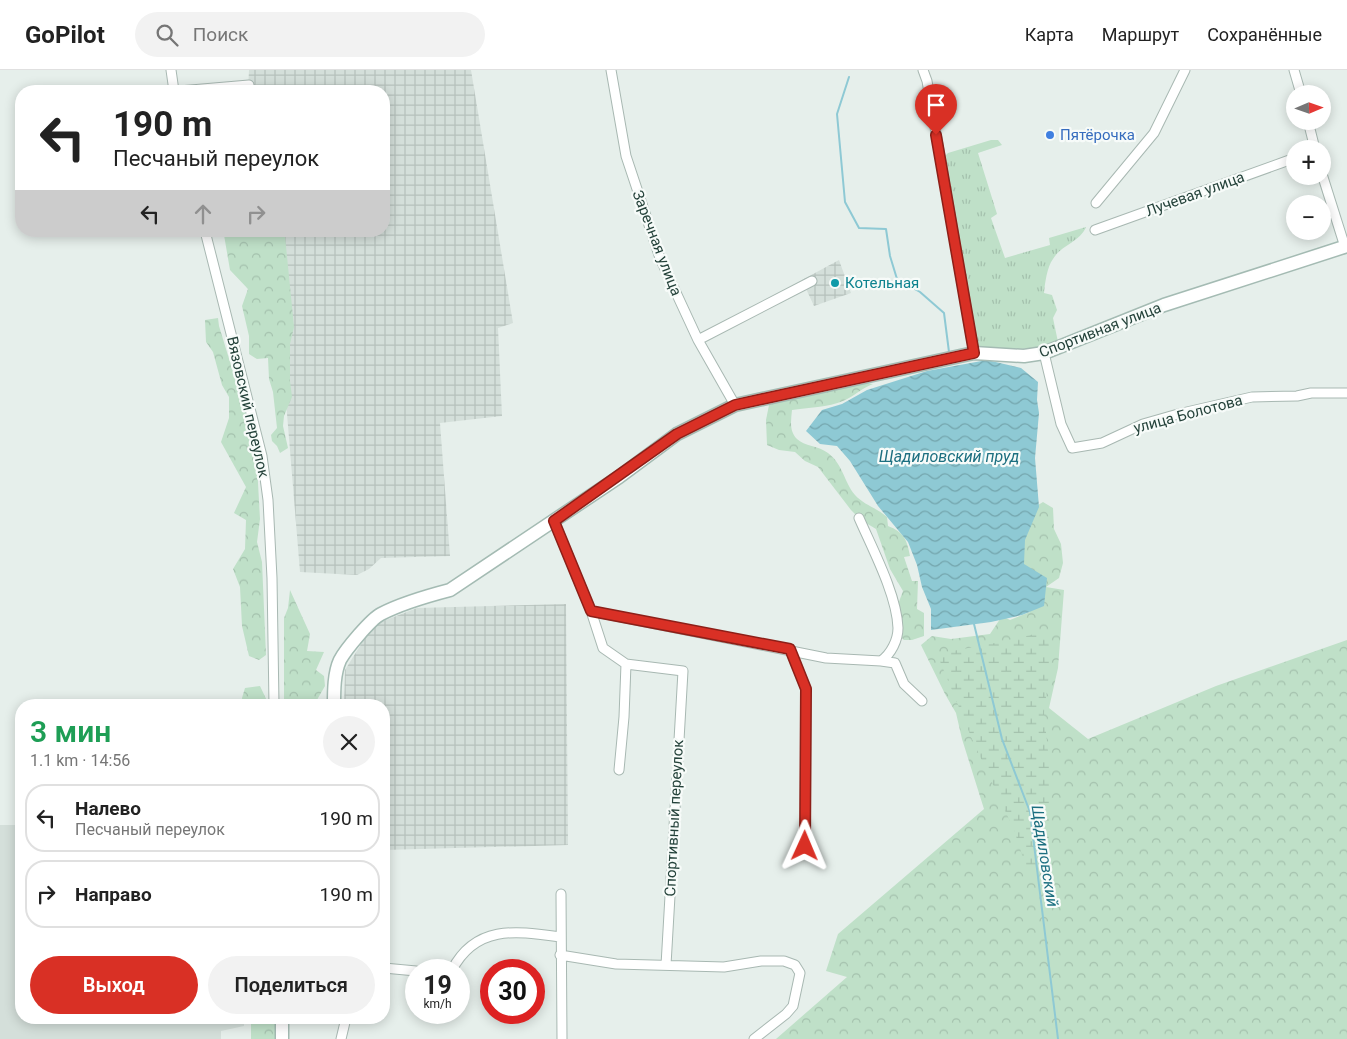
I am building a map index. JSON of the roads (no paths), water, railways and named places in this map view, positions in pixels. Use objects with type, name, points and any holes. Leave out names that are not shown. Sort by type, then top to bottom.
[{"type":"street","points":[[171,70],[173,85]]},
{"type":"street","name":"Заречная улица","points":[[611,70],[626,156],[660,258],[698,340],[735,405]]},
{"type":"street","points":[[924,70],[974,353]]},
{"type":"street","points":[[1096,203],[1154,133],[1185,70]]},
{"type":"street","points":[[1294,70],[1298,85]]},
{"type":"street","name":"Лучевая улица","points":[[1095,230],[1286,161]]},
{"type":"street","points":[[1326,185],[1346,247]]},
{"type":"street","name":"Вязовский переулок","points":[[207,237],[262,456],[268,500],[272,578],[274,699]]},
{"type":"street","name":"Спортивная улица","points":[[334,699],[334,688],[340,660],[371,621],[380,614],[424,597],[450,590],[554,521],[677,434],[735,405],[974,353],[1024,356],[1044,353],[1164,305],[1346,247]]},
{"type":"street","points":[[698,340],[812,281]]},
{"type":"street","name":"улица Болотова","points":[[1044,353],[1062,424],[1072,448],[1102,443],[1151,421],[1252,397],[1297,396],[1311,393],[1347,393]]},
{"type":"street","points":[[859,518],[896,610],[898,630],[892,651],[881,661]]},
{"type":"street","points":[[554,521],[591,611],[603,648],[626,664],[619,770]]},
{"type":"street","points":[[591,611],[790,649],[826,658],[895,662],[904,684],[922,701]]},
{"type":"street","points":[[790,649],[806,689],[805,846]]},
{"type":"street","name":"Спортивный переулок","points":[[626,664],[683,671],[666,965]]},
{"type":"street","points":[[560,894],[562,1039]]},
{"type":"street","points":[[458,959],[470,946],[487,937],[506,932],[524,932],[560,937]]},
{"type":"street","points":[[560,955],[616,964],[724,967],[761,961],[784,961],[795,965],[800,973],[793,1006],[786,1014],[754,1039]]},
{"type":"street","points":[[390,969],[405,970]]},
{"type":"street","points":[[282,1024],[282,1039]]},
{"type":"street","points":[[342,1039],[345,1024]]},
{"type":"water","name":"Щадиловский пруд","points":[[987,360],[1021,368],[1038,382],[1037,400],[1039,413],[1035,458],[1039,507],[1025,540],[1024,564],[1047,578],[1044,606],[1022,615],[991,622],[931,630],[931,609],[908,542],[878,506],[850,461],[837,446],[820,444],[806,431],[822,410],[842,404],[867,390],[927,371]]},
{"type":"waterway","name":"Щадиловский","points":[[849,77],[837,114],[845,202],[859,228],[886,229],[890,256],[897,279],[920,292],[944,313],[949,352]]},
{"type":"waterway","name":"Щадиловский","points":[[974,624],[1002,739],[1030,812],[1058,1039]]},
{"type":"place","name":"Пятёрочка","points":[[1050,135]]},
{"type":"place","name":"Котельная","points":[[835,283]]}]
